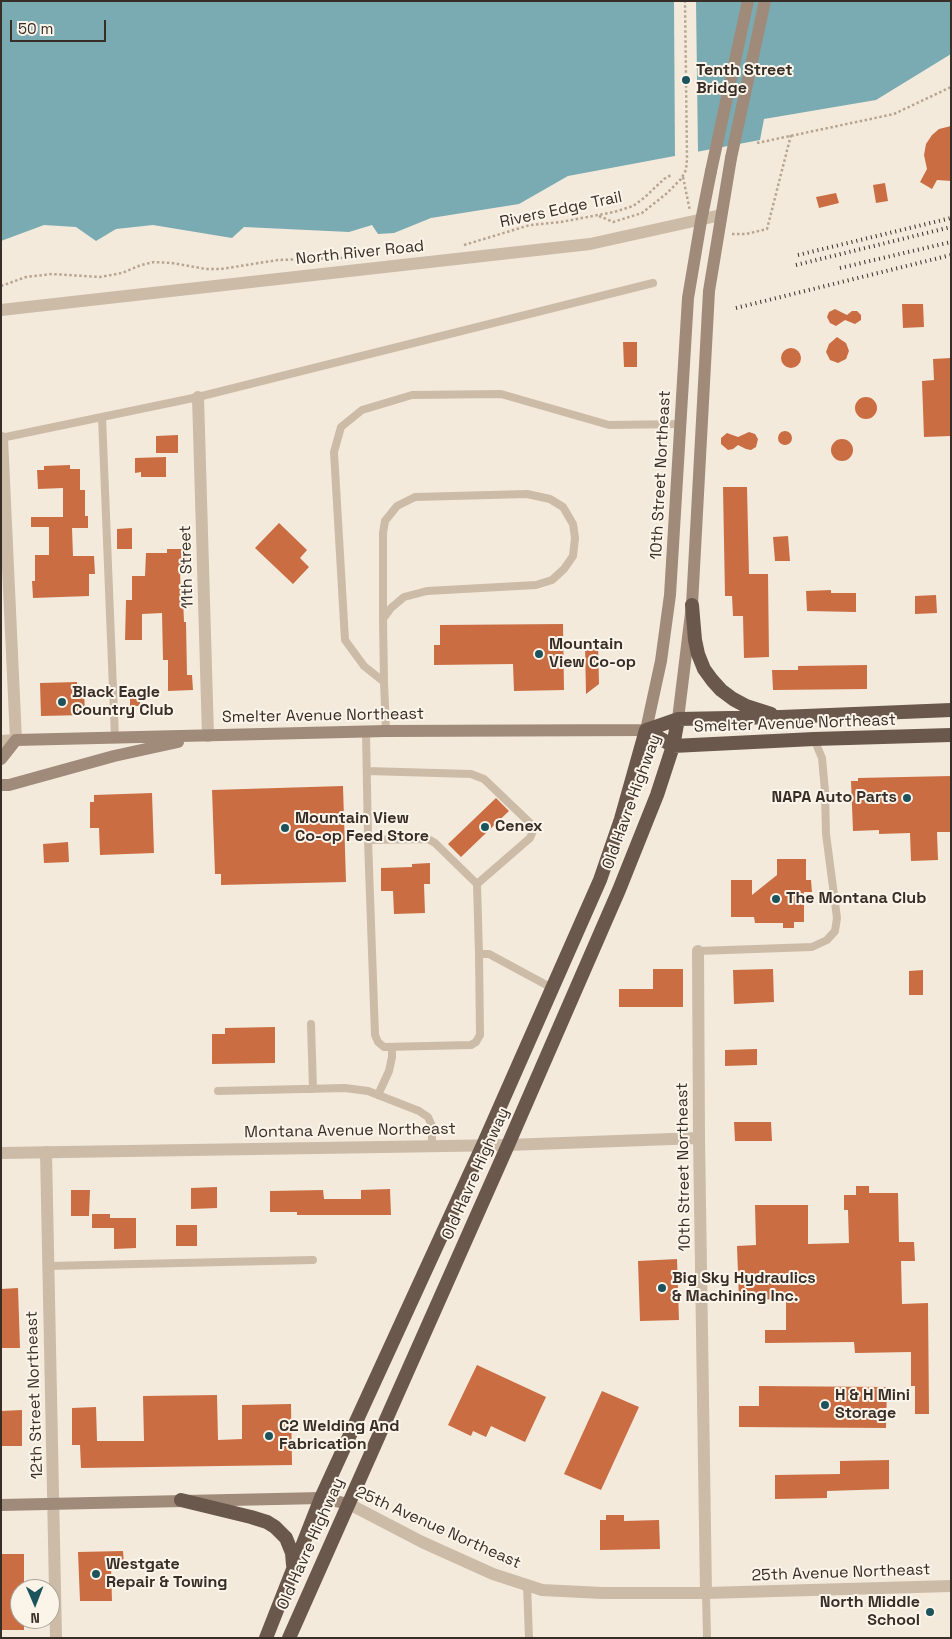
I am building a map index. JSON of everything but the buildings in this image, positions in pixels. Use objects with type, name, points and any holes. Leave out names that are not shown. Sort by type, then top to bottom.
[{"type":"highway","points":[[692,605],[698,654],[704,669],[712,680],[733,699],[746,706],[781,718]]},
{"type":"highway","name":"Smelter Avenue Northeast","points":[[646,730],[678,719],[781,718],[951,710]]},
{"type":"highway","name":"Old Havre Highway","points":[[289,1638],[619,890],[657,795],[673,746],[678,719]]},
{"type":"highway","name":"Smelter Avenue Northeast","points":[[646,730],[673,746],[951,735]]},
{"type":"highway","name":"Old Havre Highway","points":[[266,1638],[321,1498],[483,1145],[600,880],[621,819],[646,730]]},
{"type":"highway","points":[[182,1500],[267,1522],[286,1538],[292,1553],[293,1568]]},
{"type":"main road","name":"10th Street Northeast","points":[[646,730],[661,662],[670,595],[688,298],[696,222],[711,171],[748,1]]},
{"type":"main road","points":[[678,719],[692,605],[709,291],[731,158],[765,1]]},
{"type":"main road","name":"Smelter Avenue Northeast","points":[[16,740],[386,731],[646,730]]},
{"type":"main road","points":[[1,785],[9,785],[114,756],[208,736]]},
{"type":"main road","points":[[1,759],[16,740]]},
{"type":"main road","name":"25th Avenue Northeast","points":[[1,1505],[321,1498],[349,1504]]},
{"type":"street","name":"North River Road","points":[[1,310],[590,244],[721,215]]},
{"type":"street","name":"11th Street","points":[[198,398],[208,736]]},
{"type":"street","points":[[2,438],[16,740]]},
{"type":"street","name":"Smelter Avenue Northeast","points":[[1,741],[16,740]]},
{"type":"street","name":"10th Street Northeast","points":[[698,951],[706,1593]]},
{"type":"street","name":"Montana Avenue Northeast","points":[[1,1153],[508,1145],[699,1138]]},
{"type":"street","name":"12th Street Northeast","points":[[46,1152],[56,1638]]},
{"type":"street","name":"25th Avenue Northeast","points":[[349,1504],[422,1542],[493,1574],[542,1590],[602,1593],[706,1593],[951,1586]]},
{"type":"lane","points":[[2,438],[198,398],[654,283]]},
{"type":"lane","points":[[384,682],[364,666],[346,640],[334,452],[341,427],[362,410],[412,396],[501,394],[609,425],[680,424]]},
{"type":"lane","points":[[102,417],[115,738]]},
{"type":"lane","points":[[383,619],[391,608],[404,597],[427,591],[536,585],[552,580],[574,556],[575,538],[573,524],[563,507],[550,499],[527,494],[415,496],[397,506],[386,521],[383,533],[383,619],[386,731]]},
{"type":"lane","points":[[366,732],[368,840],[375,1035],[378,1042],[384,1047],[471,1045],[476,1042],[480,1035],[477,884],[435,843],[428,839],[368,840]]},
{"type":"lane","points":[[698,951],[812,948],[822,944],[835,931],[837,918],[826,834],[822,758],[814,739]]},
{"type":"lane","points":[[366,771],[471,774],[484,779],[530,823],[533,831],[530,838],[477,884]]},
{"type":"lane","points":[[479,954],[489,954],[552,988]]},
{"type":"lane","points":[[311,1024],[313,1089]]},
{"type":"lane","points":[[378,1095],[389,1070],[392,1047]]},
{"type":"lane","points":[[218,1091],[345,1088],[368,1091],[419,1111],[428,1117],[432,1126],[432,1146]]},
{"type":"lane","points":[[48,1266],[313,1260]]},
{"type":"lane","points":[[528,1585],[529,1638]]},
{"type":"lane","points":[[706,1593],[707,1638]]},
{"type":"path","points":[[598,216],[613,222],[642,213],[666,194],[681,179],[686,170],[685,1]]},
{"type":"path","points":[[758,142],[894,114],[951,87]]},
{"type":"path","points":[[732,234],[746,234],[767,229],[791,135]]},
{"type":"path","name":"Rivers Edge Trail","points":[[457,246],[530,225],[598,216],[633,206],[671,175]]},
{"type":"path","points":[[683,176],[696,222]]},
{"type":"path","points":[[1,286],[26,278],[52,274],[100,277],[122,273],[141,264],[154,262],[206,269],[221,269],[278,260],[343,258]]},
{"type":"water","points":[[1,1],[951,1],[951,54],[876,100],[764,119],[760,140],[568,176],[519,204],[431,218],[394,233],[378,234],[372,225],[349,232],[244,227],[232,238],[153,225],[116,229],[96,241],[76,227],[44,225],[1,241]]},
{"type":"pier","name":"Tenth Street Bridge","points":[[674,1],[696,1],[698,154],[675,158]]},
{"type":"railway","points":[[798,255],[951,218]]},
{"type":"railway","points":[[796,265],[951,227]]},
{"type":"railway","points":[[840,268],[951,242]]},
{"type":"railway","points":[[736,308],[951,255]]},
{"type":"place","name":"Tenth Street Bridge","points":[[686,80]]},
{"type":"place","name":"Mountain View Co-op","points":[[539,654]]},
{"type":"place","name":"Black Eagle Country Club","points":[[62,702]]},
{"type":"place","name":"NAPA Auto Parts","points":[[907,798]]},
{"type":"place","name":"Cenex","points":[[485,827]]},
{"type":"place","name":"Mountain View Co-op Feed Store","points":[[285,828]]},
{"type":"place","name":"The Montana Club","points":[[776,899]]},
{"type":"place","name":"Big Sky Hydraulics & Machining Inc.","points":[[662,1288]]},
{"type":"place","name":"H & H Mini Storage","points":[[825,1405]]},
{"type":"place","name":"C2 Welding And Fabrication","points":[[269,1436]]},
{"type":"place","name":"Westgate Repair & Towing","points":[[96,1574]]},
{"type":"place","name":"North Middle School","points":[[930,1612]]}]
